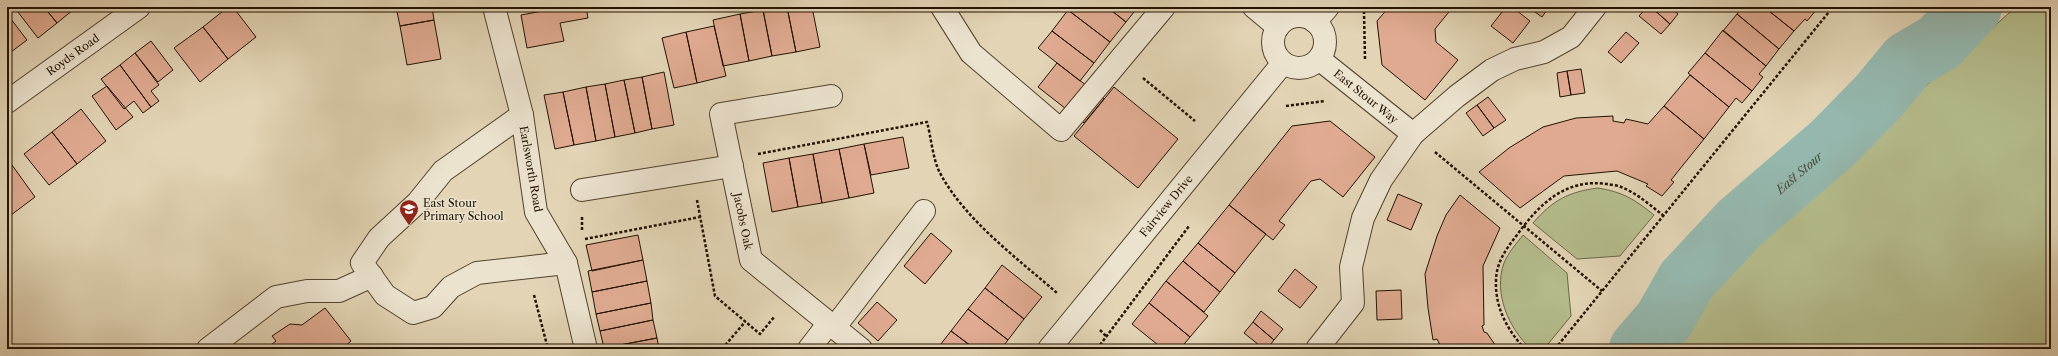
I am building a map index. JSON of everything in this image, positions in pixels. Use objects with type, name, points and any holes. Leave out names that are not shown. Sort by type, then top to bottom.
[{"type":"street","name":"Royds Road","points":[[7,102],[139,7]]},
{"type":"street","name":"Earlsworth Road","points":[[494,7],[522,115],[536,212],[566,263],[586,349]]},
{"type":"street","points":[[942,7],[971,53],[1061,130],[1164,7]]},
{"type":"street","points":[[1254,7],[1278,27]]},
{"type":"street","points":[[1316,349],[1353,303],[1351,267],[1363,218],[1381,180],[1413,134],[1457,96],[1492,70],[1515,59],[1544,52],[1571,37],[1595,7]]},
{"type":"street","points":[[1322,15],[1324,36],[1323,52],[1319,59],[1306,67],[1298,68],[1283,62],[1277,57],[1273,42],[1278,27],[1292,17],[1322,15]]},
{"type":"street","name":"East Stour Way","points":[[1319,59],[1413,134]]},
{"type":"street","name":"Fairview Drive","points":[[1049,349],[1283,62]]},
{"type":"street","name":"Jacobs Oak","points":[[831,96],[721,114],[751,260],[861,349]]},
{"type":"street","points":[[522,115],[444,171],[418,202],[379,238],[362,263],[385,296],[413,313],[433,307],[451,287],[477,273],[566,263]]},
{"type":"street","points":[[582,190],[732,166]]},
{"type":"street","points":[[809,349],[832,325],[924,211]]},
{"type":"street","points":[[208,349],[276,297],[307,291],[339,291],[372,276]]},
{"type":"path","points":[[1278,107],[1345,98],[1357,89],[1365,69],[1364,12],[1368,7]]},
{"type":"path","points":[[1555,349],[1833,7]]},
{"type":"path","points":[[1124,56],[1195,121]]},
{"type":"path","points":[[1413,134],[1602,291]]},
{"type":"path","points":[[1525,349],[1515,339],[1501,316],[1496,298],[1496,280],[1499,262],[1523,226],[1537,209],[1549,198],[1565,188],[1582,183],[1598,183],[1620,186],[1636,194],[1664,216]]},
{"type":"path","points":[[583,239],[700,217]]},
{"type":"path","points":[[1097,349],[1193,222]]},
{"type":"path","points":[[722,349],[745,322]]},
{"type":"green space","points":[[2016,7],[2051,7],[2051,349],[1660,349],[1704,292],[1776,217]]},
{"type":"green space","points":[[1598,188],[1628,197],[1654,215],[1620,256],[1577,259],[1533,223],[1547,208],[1562,198],[1578,192]]},
{"type":"green space","points":[[1523,235],[1567,273],[1571,316],[1544,349],[1531,349],[1523,341],[1510,321],[1502,298],[1500,286],[1504,263],[1510,252]]},
{"type":"building","points":[[14,7],[44,7],[57,23],[38,38]]},
{"type":"building","points":[[44,7],[71,7],[73,10],[57,23]]},
{"type":"building","points":[[228,7],[233,7],[256,37],[228,59],[203,27]]},
{"type":"building","points":[[396,7],[432,7],[434,20],[400,26]]},
{"type":"building","points":[[564,7],[586,7],[588,18],[560,23],[564,41],[527,48],[521,15]]},
{"type":"building","points":[[776,7],[787,7],[796,52],[772,56],[763,10]]},
{"type":"building","points":[[787,7],[812,7],[820,47],[796,52]]},
{"type":"building","points":[[1070,7],[1107,7],[1126,22],[1110,42],[1068,10]]},
{"type":"building","points":[[1107,7],[1138,7],[1126,22]]},
{"type":"building","points":[[1389,7],[1453,7],[1435,29],[1436,42],[1458,60],[1425,100],[1382,65],[1377,21]]},
{"type":"building","points":[[1506,7],[1512,7],[1530,21],[1513,43],[1491,26]]},
{"type":"building","points":[[1528,7],[1549,7],[1542,17]]},
{"type":"building","points":[[1647,7],[1651,7],[1670,24],[1661,34],[1639,16]]},
{"type":"building","points":[[1651,7],[1670,7],[1678,14],[1670,24]]},
{"type":"building","points":[[1742,7],[1764,7],[1794,31],[1779,49],[1737,14]]},
{"type":"building","points":[[1764,7],[1814,7],[1817,9],[1807,21],[1805,19],[1794,31]]},
{"type":"building","points":[[763,10],[772,56],[749,61],[740,14]]},
{"type":"building","points":[[1068,10],[1110,42],[1094,63],[1052,31]]},
{"type":"building","points":[[7,14],[27,40],[7,55]]},
{"type":"building","points":[[740,14],[749,61],[723,66],[713,20]]},
{"type":"building","points":[[1737,14],[1779,49],[1766,66],[1723,31]]},
{"type":"building","points":[[434,20],[441,59],[407,65],[400,26]]},
{"type":"building","points":[[714,26],[726,76],[697,83],[686,32]]},
{"type":"building","points":[[203,27],[228,59],[200,82],[174,48]]},
{"type":"building","points":[[1723,30],[1766,66],[1759,74],[1763,77],[1752,91],[1705,53]]},
{"type":"building","points":[[1052,31],[1094,63],[1080,81],[1038,48]]},
{"type":"building","points":[[686,32],[697,83],[674,88],[662,38]]},
{"type":"building","points":[[1626,32],[1639,43],[1621,63],[1608,52]]},
{"type":"building","points":[[151,41],[173,70],[158,82],[135,53]]},
{"type":"building","points":[[135,53],[159,85],[151,91],[159,101],[151,107],[120,65]]},
{"type":"building","points":[[1705,53],[1752,91],[1742,103],[1736,98],[1729,107],[1688,73]]},
{"type":"building","points":[[1057,63],[1104,99],[1084,123],[1038,87]]},
{"type":"building","points":[[120,65],[151,107],[143,113],[134,101],[124,109],[101,79]]},
{"type":"building","points":[[1581,69],[1585,93],[1571,95],[1567,71]]},
{"type":"building","points":[[1567,71],[1571,95],[1560,97],[1557,73]]},
{"type":"building","points":[[664,72],[674,125],[652,129],[642,77]]},
{"type":"building","points":[[1690,75],[1729,107],[1704,139],[1664,106]]},
{"type":"building","points":[[642,77],[652,129],[635,133],[624,80]]},
{"type":"building","points":[[624,80],[635,133],[615,137],[605,84]]},
{"type":"building","points":[[605,84],[615,137],[596,141],[586,87]]},
{"type":"building","points":[[107,86],[133,117],[116,130],[92,96]]},
{"type":"building","points":[[586,87],[596,141],[574,145],[563,92]]},
{"type":"building","points":[[1114,87],[1178,139],[1138,188],[1074,136]]},
{"type":"building","points":[[563,92],[574,145],[555,149],[544,95]]},
{"type":"building","points":[[1488,97],[1506,120],[1494,128],[1477,105]]},
{"type":"building","points":[[1477,105],[1494,128],[1483,136],[1466,113]]},
{"type":"building","points":[[1664,106],[1704,139],[1671,180],[1674,182],[1662,196],[1646,186],[1648,184],[1617,171],[1564,176],[1520,208],[1479,172],[1509,148],[1543,127],[1576,118],[1613,116],[1613,121],[1624,123],[1626,119],[1648,124]]},
{"type":"building","points":[[81,109],[106,141],[77,164],[52,132]]},
{"type":"building","points":[[1330,121],[1375,157],[1343,197],[1320,179],[1311,181],[1279,221],[1285,225],[1273,240],[1229,205],[1292,126]]},
{"type":"building","points":[[52,132],[77,164],[49,185],[24,154]]},
{"type":"building","points":[[903,137],[909,168],[871,175],[864,144]]},
{"type":"building","points":[[864,144],[874,193],[849,198],[839,149]]},
{"type":"building","points":[[839,149],[849,198],[822,203],[813,154]]},
{"type":"building","points":[[813,154],[822,203],[798,207],[789,158]]},
{"type":"building","points":[[789,158],[798,207],[772,212],[763,163]]},
{"type":"building","points":[[12,165],[35,197],[7,218],[7,169]]},
{"type":"building","points":[[1398,194],[1422,204],[1411,230],[1387,220]]},
{"type":"building","points":[[1460,195],[1500,228],[1483,266],[1484,325],[1482,326],[1484,332],[1487,333],[1498,349],[1442,349],[1437,339],[1433,340],[1425,274],[1437,236],[1446,215]]},
{"type":"building","points":[[1229,205],[1266,234],[1235,273],[1198,243]]},
{"type":"building","points":[[931,233],[952,251],[925,284],[904,266]]},
{"type":"building","points":[[638,235],[643,260],[592,271],[586,245]]},
{"type":"building","points":[[1198,243],[1235,273],[1220,292],[1183,261]]},
{"type":"building","points":[[643,260],[647,281],[592,292],[588,271]]},
{"type":"building","points":[[1183,261],[1220,292],[1204,312],[1166,281]]},
{"type":"building","points":[[1002,265],[1042,297],[1024,319],[985,288]]},
{"type":"building","points":[[1295,269],[1317,287],[1300,308],[1278,291]]},
{"type":"building","points":[[647,281],[651,303],[596,314],[592,292]]},
{"type":"building","points":[[1166,281],[1208,316],[1190,337],[1149,303]]},
{"type":"building","points":[[985,288],[1024,319],[1008,340],[968,309]]},
{"type":"building","points":[[1401,290],[1402,319],[1377,320],[1376,291]]},
{"type":"building","points":[[877,302],[897,320],[878,341],[858,323]]},
{"type":"building","points":[[651,303],[653,320],[600,331],[596,314]]},
{"type":"building","points":[[1149,303],[1190,337],[1180,349],[1163,349],[1132,324]]},
{"type":"building","points":[[325,308],[351,341],[342,349],[266,349],[276,341],[272,336],[290,324],[302,325]]},
{"type":"building","points":[[968,309],[1008,340],[1001,349],[975,349],[951,331]]},
{"type":"building","points":[[1261,311],[1283,329],[1274,340],[1253,322]]},
{"type":"building","points":[[653,320],[657,338],[604,348],[600,331]]},
{"type":"building","points":[[1253,322],[1274,340],[1267,349],[1264,349],[1244,333]]},
{"type":"building","points":[[951,331],[975,349],[937,349]]},
{"type":"building","points":[[657,338],[659,349],[604,348]]},
{"type":"building","points":[[1370,344],[1376,349],[1366,349]]},
{"type":"waterway","name":"East Stour","points":[[1639,349],[1664,320],[1686,281],[1740,223],[1832,144],[1879,96],[1908,61],[1940,42],[1972,7]]},
{"type":"place","name":"East Stour Primary School","points":[[409,226]]}]
